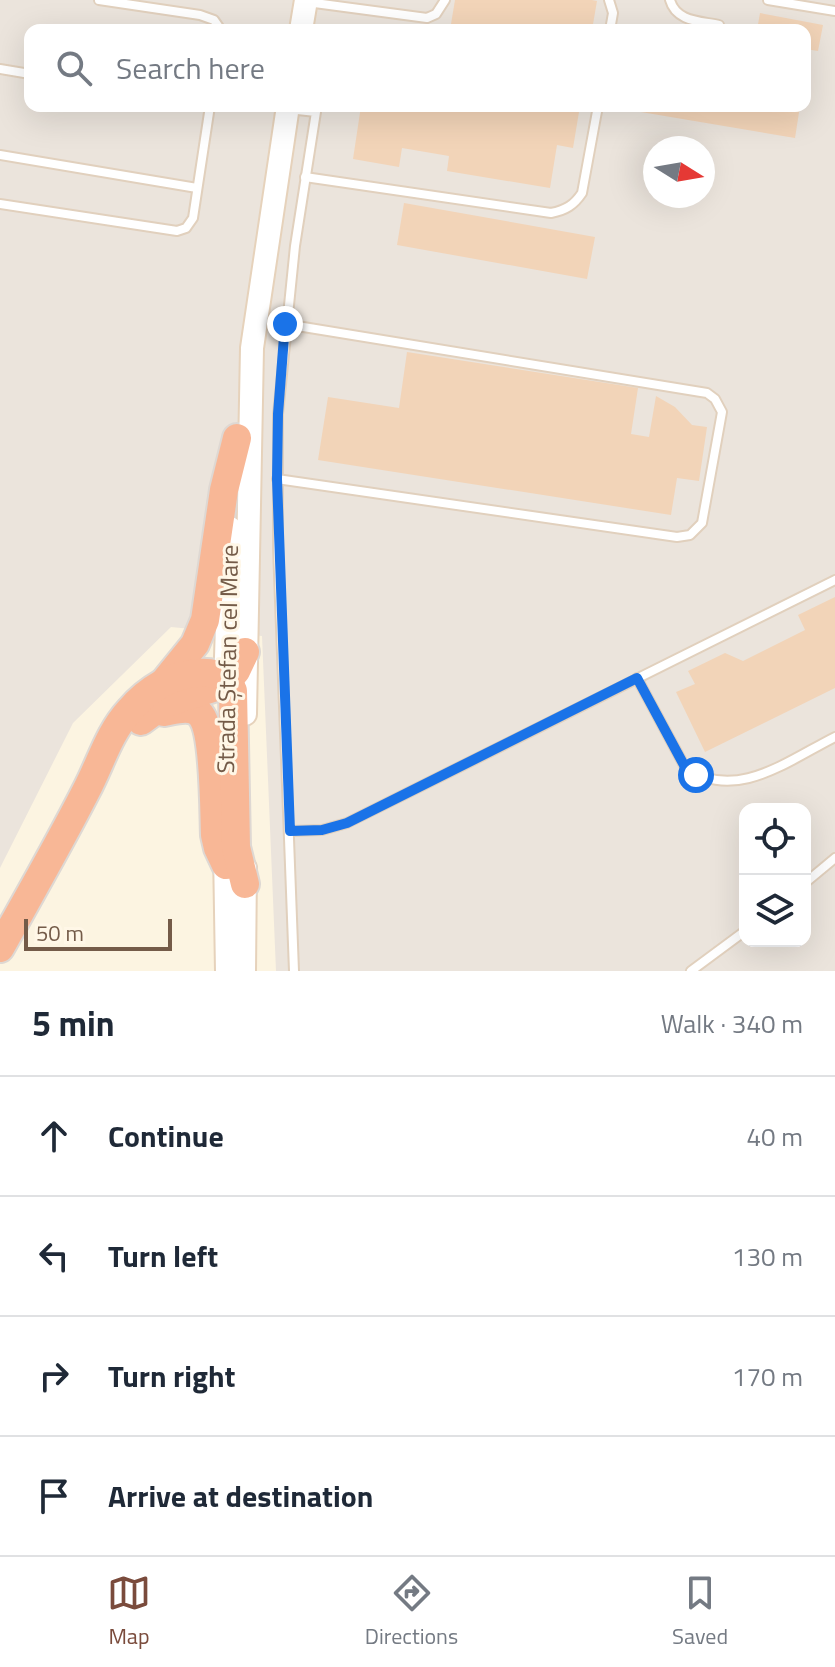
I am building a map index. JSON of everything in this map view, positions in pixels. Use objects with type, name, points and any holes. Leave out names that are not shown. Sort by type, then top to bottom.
[{"type":"highway","points":[[0,948],[122,719],[165,681],[195,644],[205,620],[224,490],[237,438]]},
{"type":"highway","points":[[88,787],[111,762],[133,729],[151,713],[178,698],[226,681],[245,652]]},
{"type":"highway","points":[[165,681],[201,672],[226,681],[235,701],[236,875]]},
{"type":"highway","points":[[151,713],[191,709],[197,711],[206,723],[211,752],[215,835],[218,848],[236,875]]},
{"type":"main road","points":[[302,24],[306,1]]},
{"type":"main road","name":"Strada Ștefan cel Mare","points":[[226,681],[230,520],[240,400],[252,348],[287,112]]},
{"type":"main road","name":"Strada Ștefan cel Mare","points":[[227,971],[236,875],[245,652],[252,348]]},
{"type":"main road","name":"Strada Ștefan cel Mare","points":[[236,875],[244,971]]},
{"type":"lane","points":[[99,0],[200,15],[217,24]]},
{"type":"lane","points":[[306,1],[427,18],[436,14],[445,0]]},
{"type":"lane","points":[[609,0],[613,13],[611,24]]},
{"type":"lane","points":[[670,0],[672,9],[683,18],[714,24]]},
{"type":"lane","points":[[768,0],[835,11]]},
{"type":"lane","points":[[0,69],[24,73]]},
{"type":"lane","points":[[0,204],[177,231],[186,228],[193,218],[209,112]]},
{"type":"lane","points":[[294,971],[277,479],[278,414],[285,324],[316,112]]},
{"type":"lane","points":[[305,177],[551,213],[562,211],[574,204],[582,193],[597,112]]},
{"type":"lane","points":[[0,155],[197,188]]},
{"type":"lane","points":[[277,479],[677,537],[690,535],[702,523],[722,412],[715,399],[707,393],[285,324]]},
{"type":"lane","points":[[290,831],[322,830],[347,823],[835,580]]},
{"type":"lane","points":[[637,678],[685,767],[696,775],[733,782],[753,778],[835,737]]},
{"type":"lane","points":[[811,878],[835,858]]},
{"type":"lane","points":[[691,971],[739,935]]},
{"type":"shaded area","points":[[0,0],[835,0],[835,971],[276,971],[262,636],[171,627],[73,723],[0,868]]},
{"type":"building","points":[[455,0],[597,1],[593,24],[451,24]]},
{"type":"building","points":[[760,13],[823,25],[818,51],[811,50],[811,24],[758,24]]},
{"type":"building","points":[[360,112],[579,112],[573,148],[557,145],[550,188],[447,171],[449,156],[402,148],[399,167],[353,159]]},
{"type":"building","points":[[641,112],[799,112],[795,138]]},
{"type":"building","points":[[404,203],[595,237],[587,279],[397,245]]},
{"type":"building","points":[[407,352],[638,388],[631,434],[649,437],[656,396],[675,407],[692,425],[707,427],[699,481],[677,478],[671,515],[318,460],[328,397],[399,408]]},
{"type":"building","points":[[835,597],[835,688],[705,752],[676,692],[695,684],[688,671],[725,653],[743,661],[805,630],[798,615]]},
{"type":"route","points":[[285,324],[277,479],[290,831],[322,830],[347,823],[637,678],[685,767],[696,775]]}]
